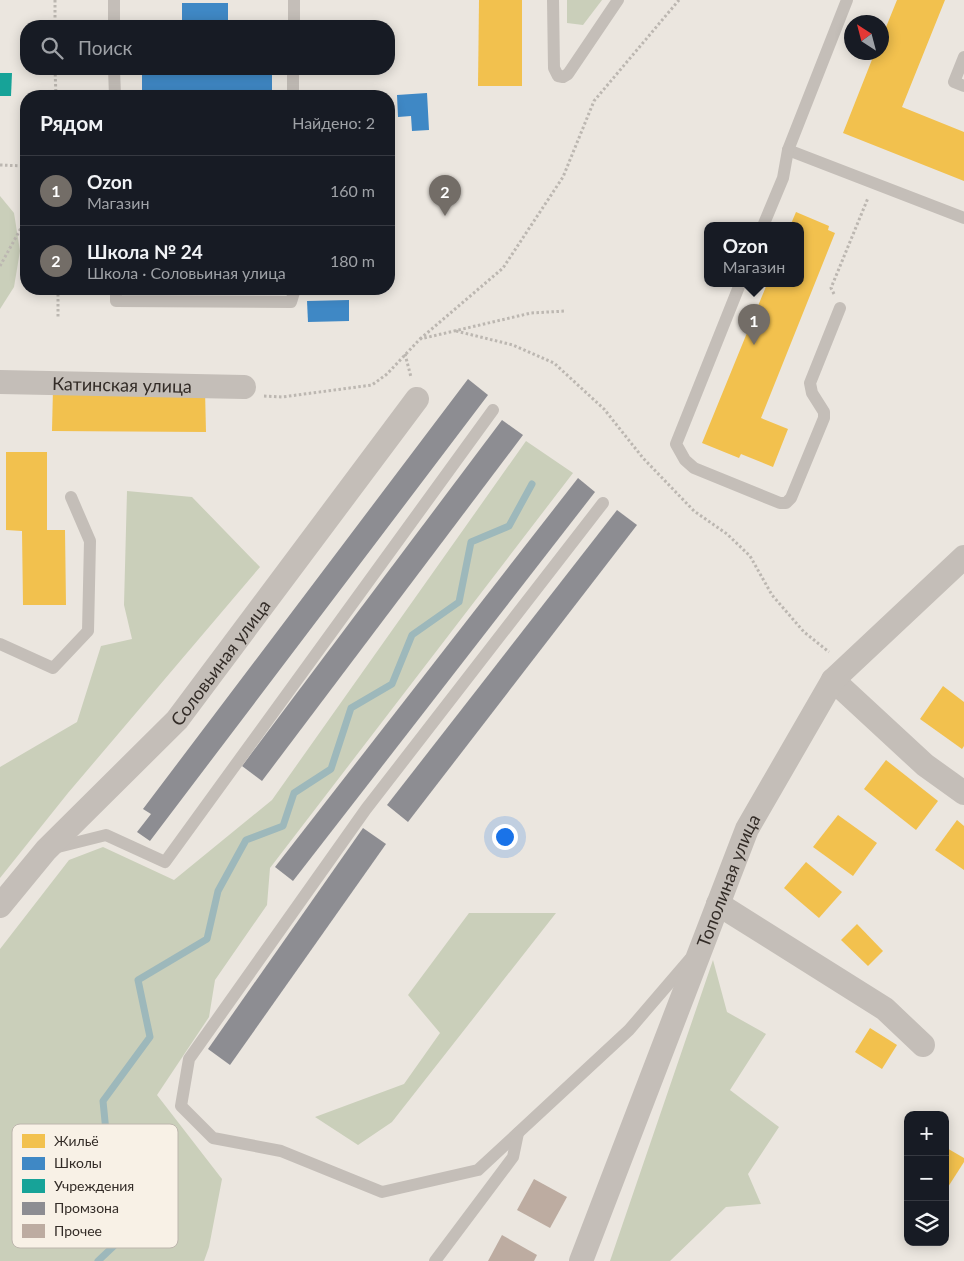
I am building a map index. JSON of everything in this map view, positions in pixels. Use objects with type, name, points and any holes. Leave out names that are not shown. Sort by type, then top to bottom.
[{"type":"street","name":"Катинская улица","points":[[0,382],[244,387]]},
{"type":"street","name":"Соловьиная улица","points":[[0,906],[46,850],[177,720],[416,399]]},
{"type":"street","name":"Тополиная улица","points":[[585,1259],[747,829],[840,673],[964,557]]},
{"type":"street","points":[[840,673],[925,765],[964,793]]},
{"type":"street","points":[[718,904],[885,1009],[923,1045]]},
{"type":"lane","points":[[114,0],[114,20]]},
{"type":"lane","points":[[294,0],[294,20]]},
{"type":"lane","points":[[553,0],[554,68],[558,76],[563,77],[568,74],[618,0]]},
{"type":"lane","points":[[765,222],[783,178],[788,150],[847,0]]},
{"type":"lane","points":[[964,57],[954,82],[964,86]]},
{"type":"lane","points":[[114,75],[115,90]]},
{"type":"lane","points":[[293,90],[294,75]]},
{"type":"lane","points":[[788,150],[964,218]]},
{"type":"lane","points":[[739,287],[676,444],[685,460],[694,468],[780,503],[786,503],[791,498],[824,418],[824,412],[812,393],[810,383],[840,308]]},
{"type":"lane","points":[[116,295],[116,301],[272,302],[291,302],[293,295]]},
{"type":"lane","points":[[46,850],[106,836],[165,862],[493,410]]},
{"type":"lane","points":[[0,644],[53,668],[88,631],[90,541],[71,497]]},
{"type":"lane","points":[[603,503],[366,809],[194,1051],[189,1059],[181,1106],[213,1138],[281,1151],[382,1192],[478,1170],[629,1030],[703,944]]},
{"type":"lane","points":[[435,1261],[513,1157],[518,1133]]},
{"type":"path","points":[[55,0],[55,20]]},
{"type":"path","points":[[282,397],[372,385],[387,374],[420,339],[503,268],[563,177],[594,101],[679,0]]},
{"type":"path","points":[[56,75],[56,90]]},
{"type":"path","points":[[0,165],[20,166]]},
{"type":"path","points":[[840,308],[831,288],[874,183]]},
{"type":"path","points":[[0,266],[20,230]]},
{"type":"path","points":[[58,295],[58,318]]},
{"type":"path","points":[[420,339],[531,313],[566,310]]},
{"type":"path","points":[[456,332],[513,345],[554,363],[604,409],[643,458],[694,511],[728,534],[750,556],[772,595],[840,673]]},
{"type":"green space","points":[[567,0],[602,0],[583,25],[567,23]]},
{"type":"green space","points":[[0,196],[14,213],[20,251],[14,287],[0,309]]},
{"type":"green space","points":[[526,441],[573,473],[270,868],[267,905],[215,980],[209,1017],[157,1095],[222,1179],[209,1247],[204,1261],[0,1261],[0,949],[69,860],[103,847],[174,880],[272,800]]},
{"type":"green space","points":[[127,491],[192,497],[260,567],[68,793],[0,878],[0,767],[77,722],[101,646],[132,639],[124,605]]},
{"type":"green space","points":[[469,913],[556,913],[392,1122],[358,1145],[315,1117],[404,1084],[440,1033],[408,995]]},
{"type":"green space","points":[[713,960],[727,1012],[766,1034],[730,1090],[779,1127],[748,1174],[761,1204],[726,1207],[670,1261],[610,1261]]},
{"type":"building: Жильё","points":[[479,0],[522,0],[522,86],[478,86]]},
{"type":"building: Жильё","points":[[897,0],[945,0],[902,107],[964,132],[964,181],[843,133],[872,60],[889,60],[889,20]]},
{"type":"building: Жильё","points":[[796,212],[829,226],[828,230],[835,233],[761,418],[788,429],[773,467],[741,454],[739,458],[702,443],[766,287],[804,287],[804,222],[792,222]]},
{"type":"building: Жильё","points":[[53,388],[205,390],[206,432],[52,431]]},
{"type":"building: Жильё","points":[[6,452],[47,452],[47,530],[65,530],[66,605],[23,605],[22,531],[6,530]]},
{"type":"building: Жильё","points":[[943,686],[964,702],[964,746],[962,749],[920,719]]},
{"type":"building: Жильё","points":[[886,760],[938,801],[916,830],[864,789]]},
{"type":"building: Жильё","points":[[838,815],[877,843],[853,876],[813,847]]},
{"type":"building: Жильё","points":[[957,820],[964,826],[964,870],[935,850]]},
{"type":"building: Жильё","points":[[806,862],[842,892],[819,918],[784,888]]},
{"type":"building: Жильё","points":[[857,924],[883,951],[868,966],[841,940]]},
{"type":"building: Жильё","points":[[870,1028],[897,1045],[882,1069],[855,1052]]},
{"type":"building: Жильё","points":[[949,1149],[964,1158],[964,1162],[949,1185]]},
{"type":"building: Школы","points":[[182,3],[228,3],[228,20],[182,20]]},
{"type":"building: Школы","points":[[142,75],[272,75],[272,90],[142,90]]},
{"type":"building: Школы","points":[[427,93],[429,130],[412,131],[411,116],[398,117],[397,95]]},
{"type":"building: Школы","points":[[349,300],[349,321],[308,322],[307,301]]},
{"type":"building: Учреждения","points":[[0,73],[12,73],[11,96],[0,96]]},
{"type":"building: Промзона","points":[[468,379],[488,395],[150,841],[137,832],[151,814],[143,809]]},
{"type":"building: Промзона","points":[[502,420],[523,435],[262,781],[242,766]]},
{"type":"building: Промзона","points":[[578,478],[595,492],[293,881],[275,867]]},
{"type":"building: Промзона","points":[[617,510],[637,525],[408,822],[387,805]]},
{"type":"building: Промзона","points":[[363,828],[386,844],[230,1065],[208,1049]]},
{"type":"building: Прочее","points":[[534,1179],[567,1197],[550,1228],[517,1210]]},
{"type":"building: Прочее","points":[[502,1235],[537,1255],[534,1261],[488,1261]]},
{"type":"waterway","points":[[105,1124],[103,1101],[150,1037],[138,980],[207,939],[218,891],[246,840],[283,826],[294,793],[331,769],[351,708],[392,684],[412,635],[459,602],[471,542],[509,526],[532,484]]},
{"type":"waterway","points":[[98,1261],[112,1248]]},
{"type":"place","name":"Школа № 24","points":[[445,216]]},
{"type":"place","name":"Ozon","points":[[754,345]]}]
